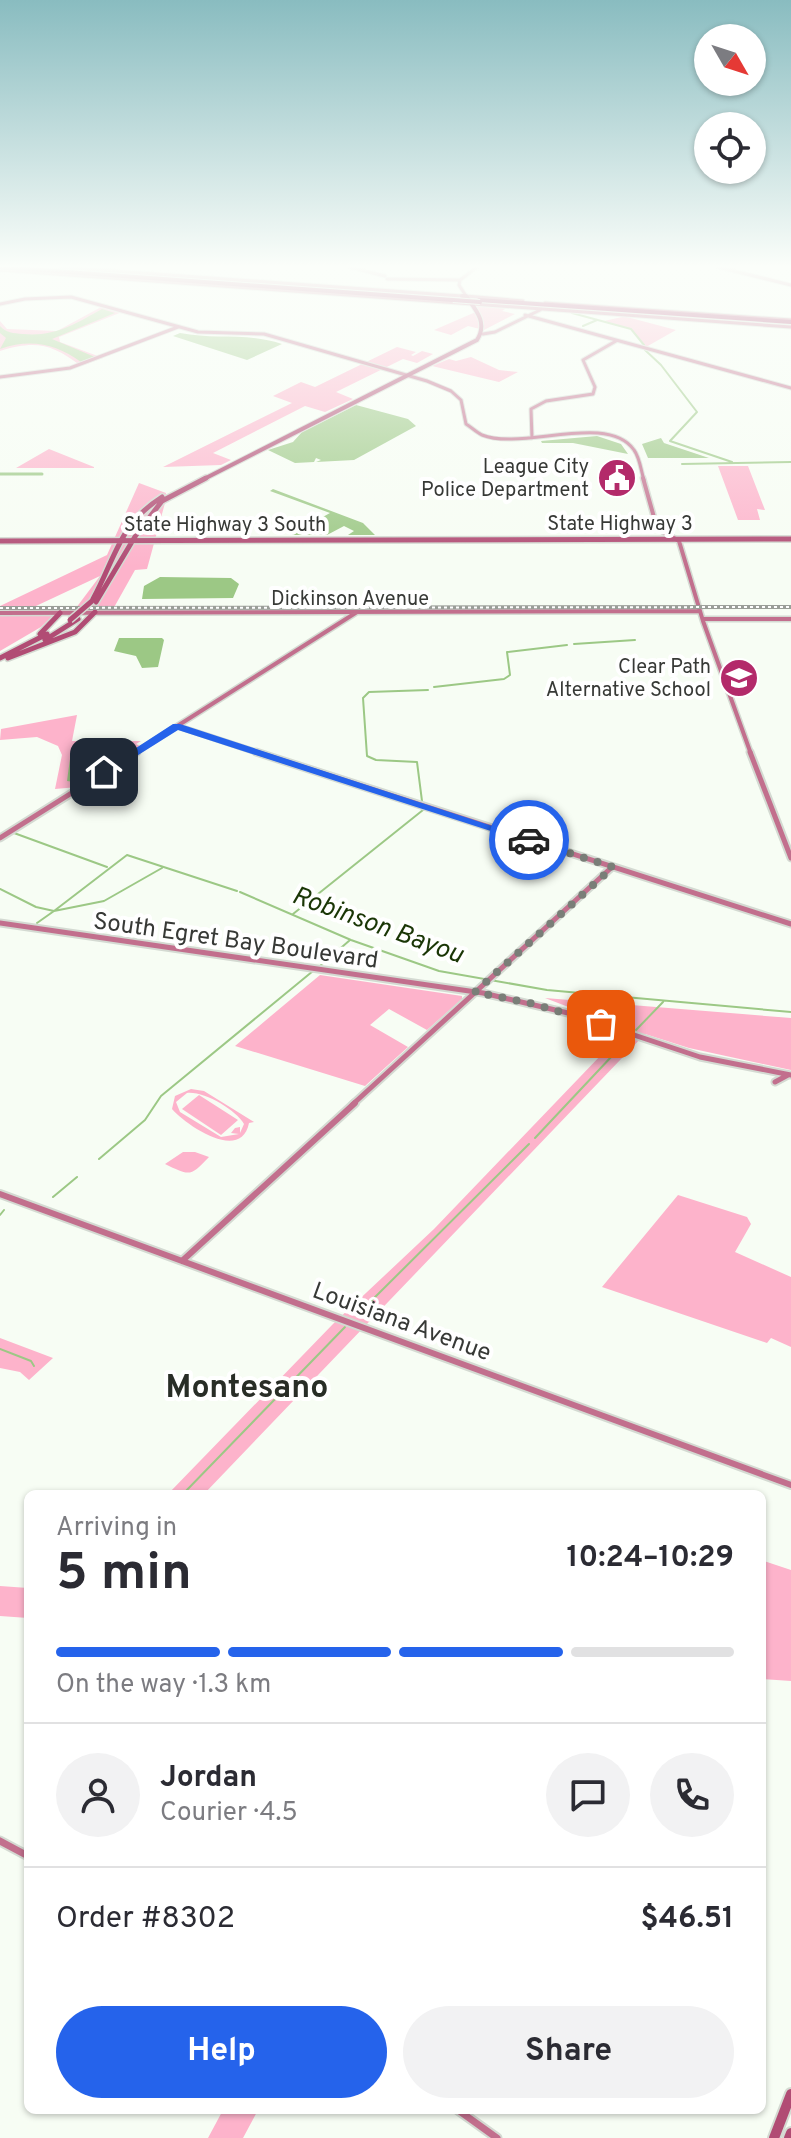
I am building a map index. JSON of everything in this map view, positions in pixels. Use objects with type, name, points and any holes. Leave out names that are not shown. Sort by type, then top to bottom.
[{"type":"main road","points":[[0,659],[70,620],[94,602],[117,540],[138,512],[422,367]]},
{"type":"main road","points":[[8,658],[78,619],[94,602],[155,507],[190,484]]},
{"type":"main road","name":"State Highway 3","points":[[450,539],[791,539]]},
{"type":"main road","name":"State Highway 3 South","points":[[0,541],[450,539]]},
{"type":"main road","points":[[0,659],[75,632],[95,612]]},
{"type":"main road","points":[[0,659],[41,633],[60,613]]},
{"type":"main road","points":[[774,2138],[791,2094]]},
{"type":"street","points":[[0,377],[81,367]]},
{"type":"street","points":[[378,367],[429,382],[457,396],[461,400],[464,421],[473,429],[498,437],[599,433],[633,446],[657,528],[678,539],[719,671],[791,858]]},
{"type":"street","points":[[532,438],[529,413],[535,406],[556,399],[585,397],[595,392],[585,367]]},
{"type":"street","points":[[713,367],[791,388]]},
{"type":"street","name":"Dickinson Avenue","points":[[0,613],[699,611]]},
{"type":"street","points":[[0,838],[358,612]]},
{"type":"street","points":[[703,619],[791,619]]},
{"type":"street","points":[[177,726],[791,924]]},
{"type":"street","points":[[182,1261],[613,867]]},
{"type":"street","name":"South Egret Bay Boulevard","points":[[0,923],[475,992],[568,1013],[700,1057],[790,1075]]},
{"type":"street","points":[[775,1082],[790,1075]]},
{"type":"street","name":"Louisiana Avenue","points":[[0,1194],[791,1485]]},
{"type":"street","points":[[0,1841],[24,1854]]},
{"type":"street","points":[[464,2114],[497,2138]]},
{"type":"shaded area","points":[[356,367],[387,367],[336,392],[353,399],[325,412],[305,406],[213,453],[231,460],[221,465],[163,467],[292,403],[273,396],[301,382],[315,387]]},
{"type":"shaded area","points":[[435,367],[492,367],[518,372],[499,382]]},
{"type":"shaded area","points":[[356,405],[408,419],[416,426],[354,460],[316,462],[321,460],[316,458],[314,462],[295,463],[268,450],[293,442],[302,432]]},
{"type":"shaded area","points":[[597,436],[621,444],[628,454],[573,443],[541,441]]},
{"type":"shaded area","points":[[661,438],[664,443],[709,458],[648,458],[642,444]]},
{"type":"shaded area","points":[[49,449],[94,467],[94,468],[16,468]]},
{"type":"shaded area","points":[[718,466],[748,466],[765,510],[757,509],[760,520],[738,520]]},
{"type":"shaded area","points":[[139,483],[166,493],[147,569],[135,570],[112,611],[73,612],[100,576],[21,613],[55,614],[41,627],[0,651],[0,606],[107,555]]},
{"type":"shaded area","points":[[273,489],[363,523],[375,535],[348,535],[354,531],[344,526],[327,535],[290,535],[330,513],[270,491]]},
{"type":"shaded area","points":[[160,577],[231,578],[239,584],[233,598],[142,599],[144,586]]},
{"type":"shaded area","points":[[119,638],[162,638],[158,667],[142,668],[136,656],[114,651]]},
{"type":"shaded area","points":[[77,715],[72,741],[141,741],[136,744],[140,746],[78,787],[55,789],[62,755],[58,746],[37,737],[0,740],[1,729]]},
{"type":"shaded area","points":[[128,745],[74,782],[67,781],[70,759],[77,746]]},
{"type":"shaded area","points":[[320,975],[462,996],[462,999],[427,1030],[389,1009],[370,1025],[408,1047],[365,1086],[235,1046]]},
{"type":"shaded area","points":[[545,998],[791,1018],[791,1070],[689,1048],[645,1034],[208,1490],[172,1490],[333,1324],[434,1229],[626,1029]]},
{"type":"shaded area","points":[[191,1089],[204,1091],[254,1122],[249,1123],[244,1135],[236,1140],[213,1137],[189,1124],[172,1109],[175,1096]],"holes":[[[187,1093],[219,1102],[234,1113],[244,1124],[240,1133],[240,1127],[231,1133],[239,1134],[221,1137],[180,1112],[176,1102]]]},
{"type":"shaded area","points":[[199,1095],[238,1120],[221,1135],[182,1109]]},
{"type":"shaded area","points":[[183,1152],[209,1157],[189,1172],[165,1164]]},
{"type":"shaded area","points":[[678,1195],[747,1217],[751,1224],[735,1252],[791,1277],[791,1347],[771,1338],[767,1343],[602,1287]]},
{"type":"shaded area","points":[[0,1338],[53,1358],[29,1380],[20,1372],[0,1368]]},
{"type":"shaded area","points":[[766,1562],[791,1570],[791,1681],[766,1679]]},
{"type":"shaded area","points":[[0,1586],[24,1588],[24,1618],[0,1616]]},
{"type":"shaded area","points":[[221,2114],[256,2114],[243,2138],[208,2138]]},
{"type":"waterway","points":[[662,367],[697,412],[670,441],[732,462]]},
{"type":"waterway","points":[[682,464],[791,462]]},
{"type":"waterway","points":[[0,474],[42,474]]},
{"type":"waterway","points":[[574,644],[635,640]]},
{"type":"waterway","points":[[434,687],[504,679],[510,675],[507,652],[567,645]]},
{"type":"waterway","points":[[422,801],[417,762],[376,760],[367,756],[363,698],[369,692],[428,690]]},
{"type":"waterway","points":[[293,914],[423,810]]},
{"type":"waterway","points":[[14,833],[107,867]]},
{"type":"waterway","name":"Robinson Bayou","points":[[54,911],[127,855],[237,891]]},
{"type":"waterway","name":"Robinson Bayou","points":[[54,911],[104,901],[162,868]]},
{"type":"waterway","name":"Robinson Bayou","points":[[0,889],[36,907],[54,911]]},
{"type":"waterway","name":"Robinson Bayou","points":[[240,892],[351,940],[439,971],[547,990],[791,1012]]},
{"type":"waterway","points":[[37,923],[54,911]]},
{"type":"waterway","points":[[319,967],[350,940]]},
{"type":"waterway","points":[[99,1159],[145,1120],[161,1096],[313,971]]},
{"type":"waterway","points":[[636,1030],[663,1002]]},
{"type":"waterway","points":[[535,1138],[628,1039]]},
{"type":"waterway","points":[[356,1316],[529,1144]]},
{"type":"waterway","points":[[53,1197],[77,1177]]},
{"type":"waterway","points":[[0,1215],[4,1210]]},
{"type":"waterway","points":[[187,1490],[345,1327]]},
{"type":"waterway","points":[[0,1349],[31,1361],[34,1366]]},
{"type":"railway","points":[[0,608],[791,607]]},
{"type":"way so far","points":[[529,840],[613,867],[475,992],[534,1004],[601,1024]]},
{"type":"place","name":"League City Police Department","points":[[617,478]]},
{"type":"place","name":"Clear Path Alternative School","points":[[739,678]]},
{"type":"district","name":"Montesano","points":[[247,1386]]},
{"type":"route","points":[[104,772],[177,726],[529,840]]}]
